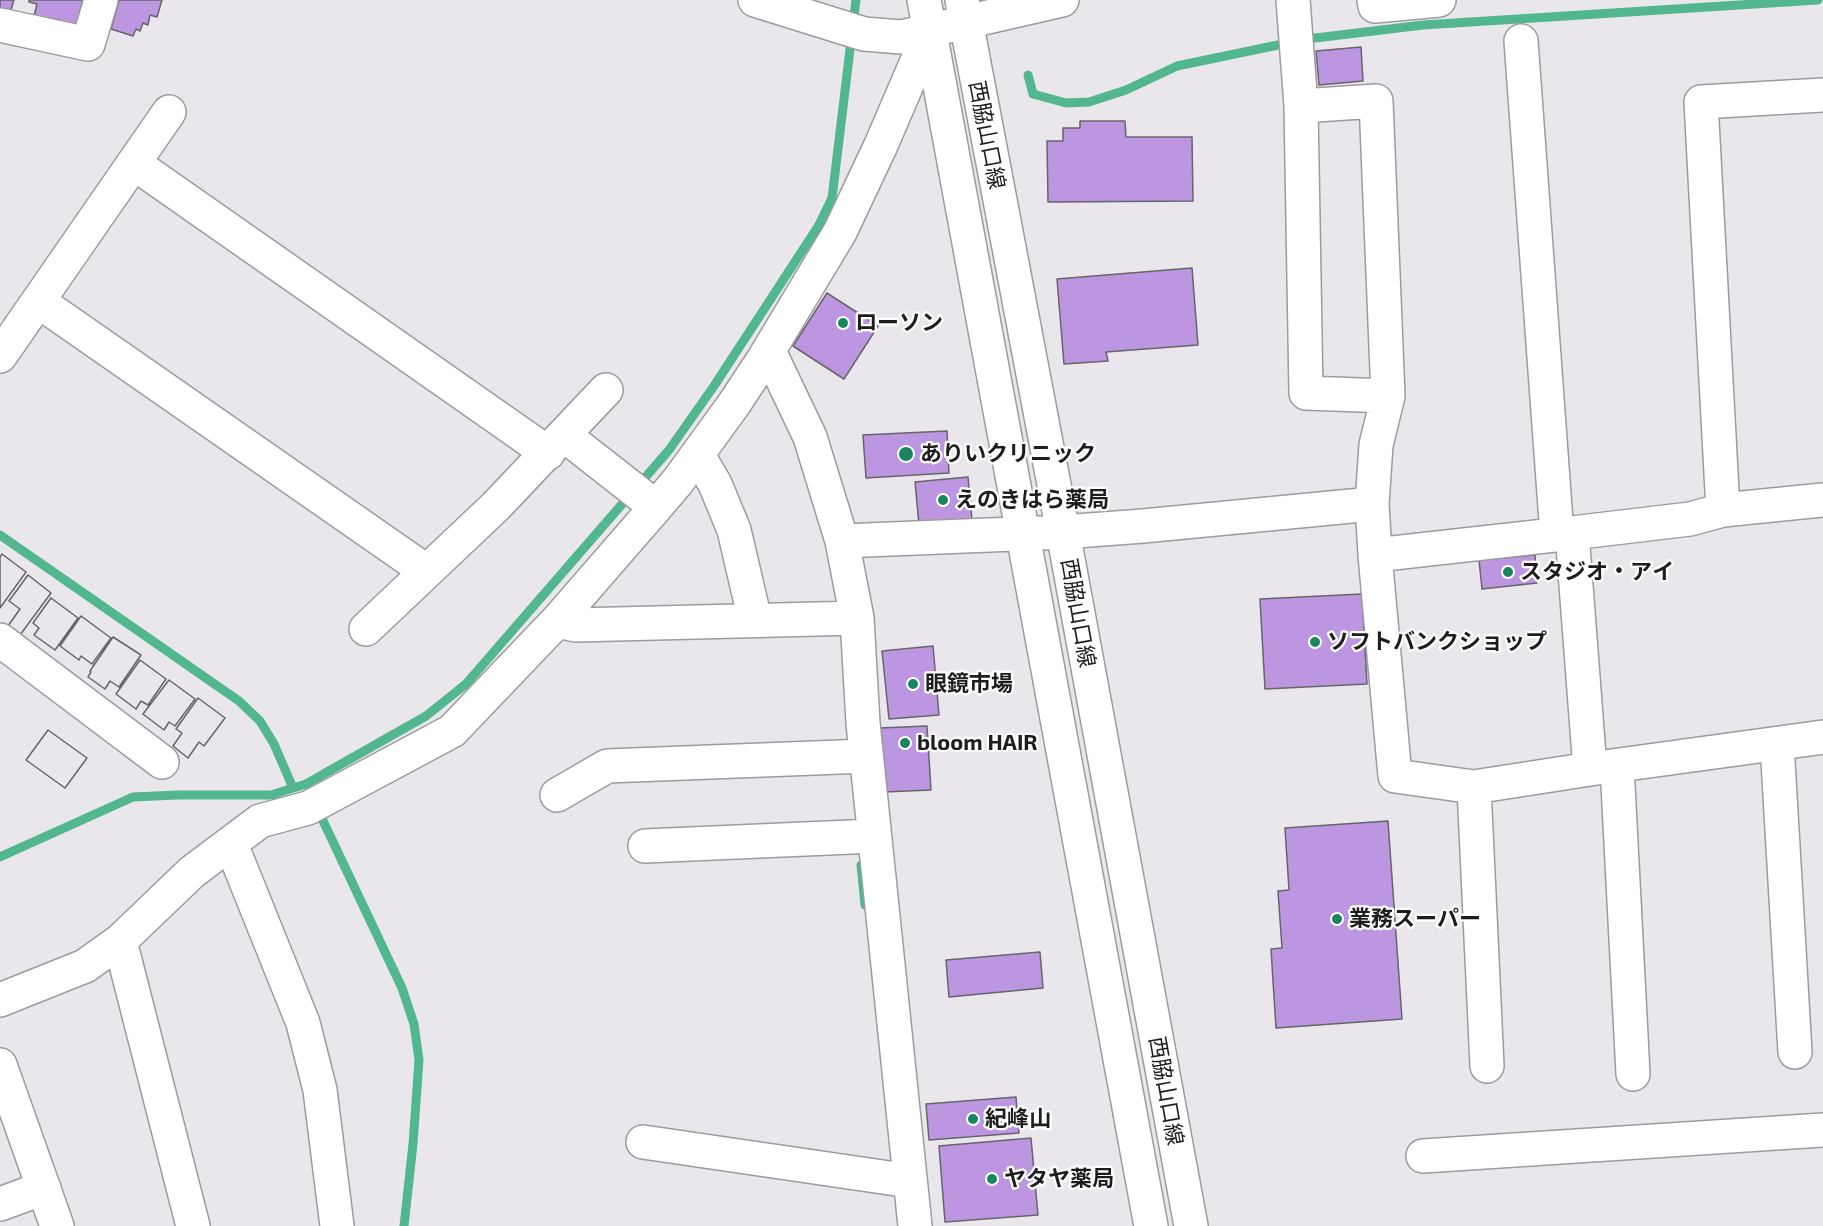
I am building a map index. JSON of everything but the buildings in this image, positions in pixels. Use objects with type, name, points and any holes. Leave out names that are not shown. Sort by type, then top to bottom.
[{"type":"street","points":[[0,25],[88,44],[101,0]]},
{"type":"street","points":[[756,0],[852,30],[901,37],[927,16],[1062,0]]},
{"type":"street","points":[[1293,0],[1301,106],[1306,393],[1388,396]]},
{"type":"street","points":[[1374,0],[1374,6],[1439,0]]},
{"type":"street","name":"西脇山口線","points":[[964,11],[1191,1226]]},
{"type":"street","points":[[0,1000],[86,966],[120,941],[192,872],[260,821],[316,804],[452,731],[557,621],[656,507],[698,454],[762,362],[840,232],[881,145],[927,16]]},
{"type":"street","name":"西脇山口線","points":[[927,16],[1151,1226]]},
{"type":"street","points":[[1521,41],[1565,534],[1604,767],[1634,1074]]},
{"type":"street","points":[[1723,510],[1701,102],[1823,95]]},
{"type":"street","points":[[1301,106],[1376,101],[1388,396],[1376,445],[1372,504],[1395,776],[1474,787],[1823,737]]},
{"type":"street","points":[[0,356],[169,112]]},
{"type":"street","points":[[135,164],[556,444],[618,477],[656,507]]},
{"type":"street","points":[[38,301],[426,571]]},
{"type":"street","points":[[762,362],[810,437],[842,541],[863,836],[899,1179],[915,1226]]},
{"type":"street","points":[[366,628],[496,506],[606,390]]},
{"type":"street","points":[[698,454],[715,484],[734,530],[755,620]]},
{"type":"street","points":[[1375,555],[1690,519],[1723,510],[1823,500]]},
{"type":"street","points":[[842,541],[1063,532],[1372,504]]},
{"type":"street","points":[[557,621],[576,625],[846,618]]},
{"type":"street","points":[[0,640],[162,762]]},
{"type":"street","points":[[1777,744],[1795,1052]]},
{"type":"street","points":[[557,795],[607,766],[856,756]]},
{"type":"street","points":[[1474,787],[1487,1066]]},
{"type":"street","points":[[645,846],[863,836]]},
{"type":"street","points":[[231,844],[303,1023],[320,1090],[337,1226]]},
{"type":"street","points":[[120,941],[193,1226]]},
{"type":"street","points":[[0,1065],[57,1226]]},
{"type":"street","points":[[1423,1156],[1823,1130]]},
{"type":"street","points":[[643,1142],[899,1179]]},
{"type":"street","points":[[0,1204],[44,1188]]},
{"type":"waterway","points":[[0,857],[133,797],[271,795],[306,784],[426,716],[466,684],[669,450],[714,386],[819,225],[832,198],[856,0]]},
{"type":"waterway","points":[[1028,75],[1033,94],[1066,103],[1089,102],[1126,90],[1177,66],[1307,39],[1423,25],[1818,0]]},
{"type":"waterway","points":[[0,535],[239,701],[260,721],[274,744],[293,788]]},
{"type":"waterway","points":[[317,808],[402,988],[414,1024],[419,1060],[404,1226]]},
{"type":"waterway","points":[[861,865],[865,905]]},
{"type":"place","name":"ローソン","points":[[843,323]]},
{"type":"place","name":"ありいクリニック","points":[[906,454]]},
{"type":"place","name":"えのきはら薬局","points":[[943,500]]},
{"type":"place","name":"スタジオ・アイ","points":[[1508,572]]},
{"type":"place","name":"ソフトバンクショップ","points":[[1315,642]]},
{"type":"place","name":"眼鏡市場","points":[[913,684]]},
{"type":"place","name":"bloom HAIR","points":[[905,743]]},
{"type":"place","name":"業務スーパー","points":[[1337,919]]},
{"type":"place","name":"紀峰山","points":[[973,1119]]},
{"type":"place","name":"ヤタヤ薬局","points":[[992,1179]]}]
